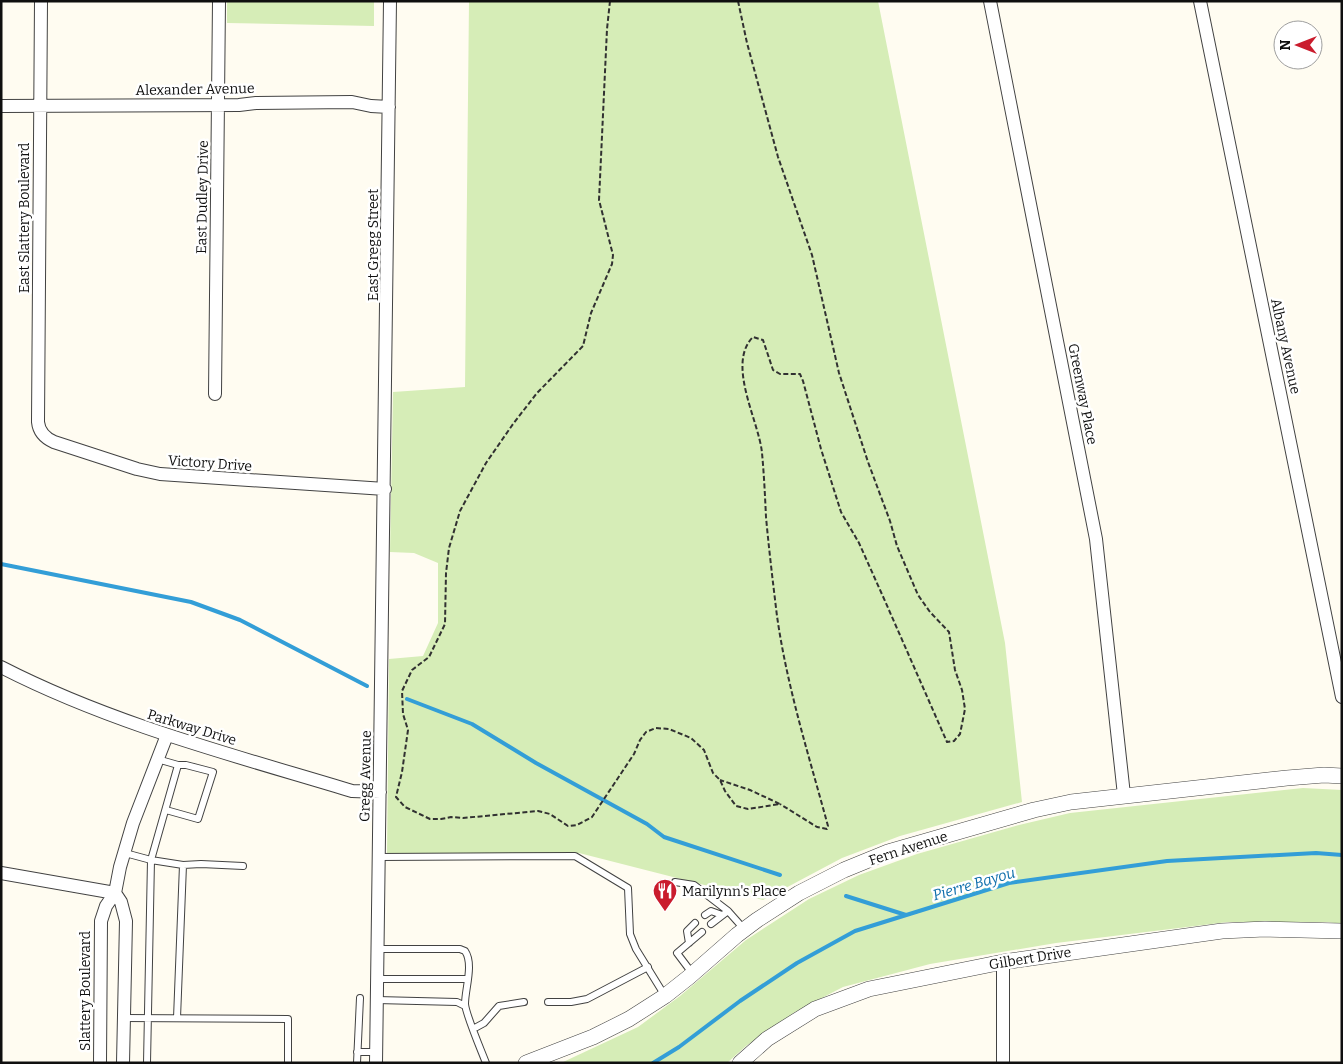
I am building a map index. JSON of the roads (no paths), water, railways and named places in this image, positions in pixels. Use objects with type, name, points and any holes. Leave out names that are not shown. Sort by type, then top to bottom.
[{"type":"street","name":"East Slattery Boulevard","points":[[41,1],[38,422],[42,433]]},
{"type":"street","name":"East Dudley Drive","points":[[214,394],[219,1]]},
{"type":"street","name":"East Gregg Street","points":[[385,489],[390,1]]},
{"type":"street","name":"Greenway Place","points":[[990,1],[1096,539],[1124,795]]},
{"type":"street","name":"Albany Avenue","points":[[1200,1],[1342,697]]},
{"type":"street","name":"Alexander Avenue","points":[[1,106],[239,105],[256,103],[352,102],[371,106],[389,106]]},
{"type":"street","name":"Victory Drive","points":[[42,433],[46,438],[54,442],[137,470],[154,473],[385,489]]},
{"type":"street","name":"Gregg Avenue","points":[[377,1058],[385,489]]},
{"type":"street","name":"Parkway Drive","points":[[1,667],[79,704],[167,735],[352,791],[380,792]]},
{"type":"street","name":"Slattery Boulevard","points":[[100,1063],[101,921],[106,906],[115,893],[133,823],[167,735]]},
{"type":"street","name":"Fern Avenue","points":[[526,1063],[593,1037],[629,1020],[665,996],[693,974],[744,929],[799,893],[844,870],[888,852],[1034,810],[1071,802],[1287,778],[1342,776]]},
{"type":"street","points":[[1,873],[115,893],[121,902],[126,921],[123,1063]]},
{"type":"street","name":"Gilbert Drive","points":[[740,1063],[782,1028],[815,1009],[869,989],[1003,962],[1222,931],[1266,929],[1342,931]]},
{"type":"street","points":[[1003,962],[1003,1063]]},
{"type":"lane","points":[[157,759],[212,772],[198,819],[166,810]]},
{"type":"lane","points":[[147,1063],[151,860],[178,765]]},
{"type":"lane","points":[[124,853],[183,865],[243,866]]},
{"type":"lane","points":[[379,857],[575,856],[628,888],[630,934],[636,949],[665,996]]},
{"type":"lane","points":[[177,1018],[183,865]]},
{"type":"lane","points":[[675,882],[694,885],[744,929]]},
{"type":"lane","points":[[705,915],[711,910],[725,913]]},
{"type":"lane","points":[[711,924],[725,913]]},
{"type":"lane","points":[[689,942],[687,931],[695,923]]},
{"type":"lane","points":[[693,974],[677,953],[702,932]]},
{"type":"lane","points":[[378,950],[465,951],[468,956],[465,1006],[486,1063]]},
{"type":"lane","points":[[548,1002],[571,1002],[587,999],[648,967]]},
{"type":"lane","points":[[377,979],[468,980]]},
{"type":"lane","points":[[357,1063],[360,998]]},
{"type":"lane","points":[[377,1000],[457,1002],[465,1006]]},
{"type":"lane","points":[[474,1030],[484,1023],[499,1006],[524,1002]]},
{"type":"lane","points":[[124,1018],[288,1019],[288,1063]]},
{"type":"lane","points":[[357,1052],[377,1058]]},
{"type":"waterway","points":[[1,564],[191,602],[240,620],[367,686]]},
{"type":"waterway","points":[[407,699],[472,724],[536,763],[647,824],[664,837],[780,875]]},
{"type":"waterway","name":"Pierre Bayou","points":[[653,1063],[679,1047],[740,1001],[797,963],[855,931],[1009,883],[1167,861],[1316,853],[1342,855]]},
{"type":"waterway","points":[[846,896],[906,915]]},
{"type":"place","name":"Marilynn's Place","points":[[665,912]]}]
